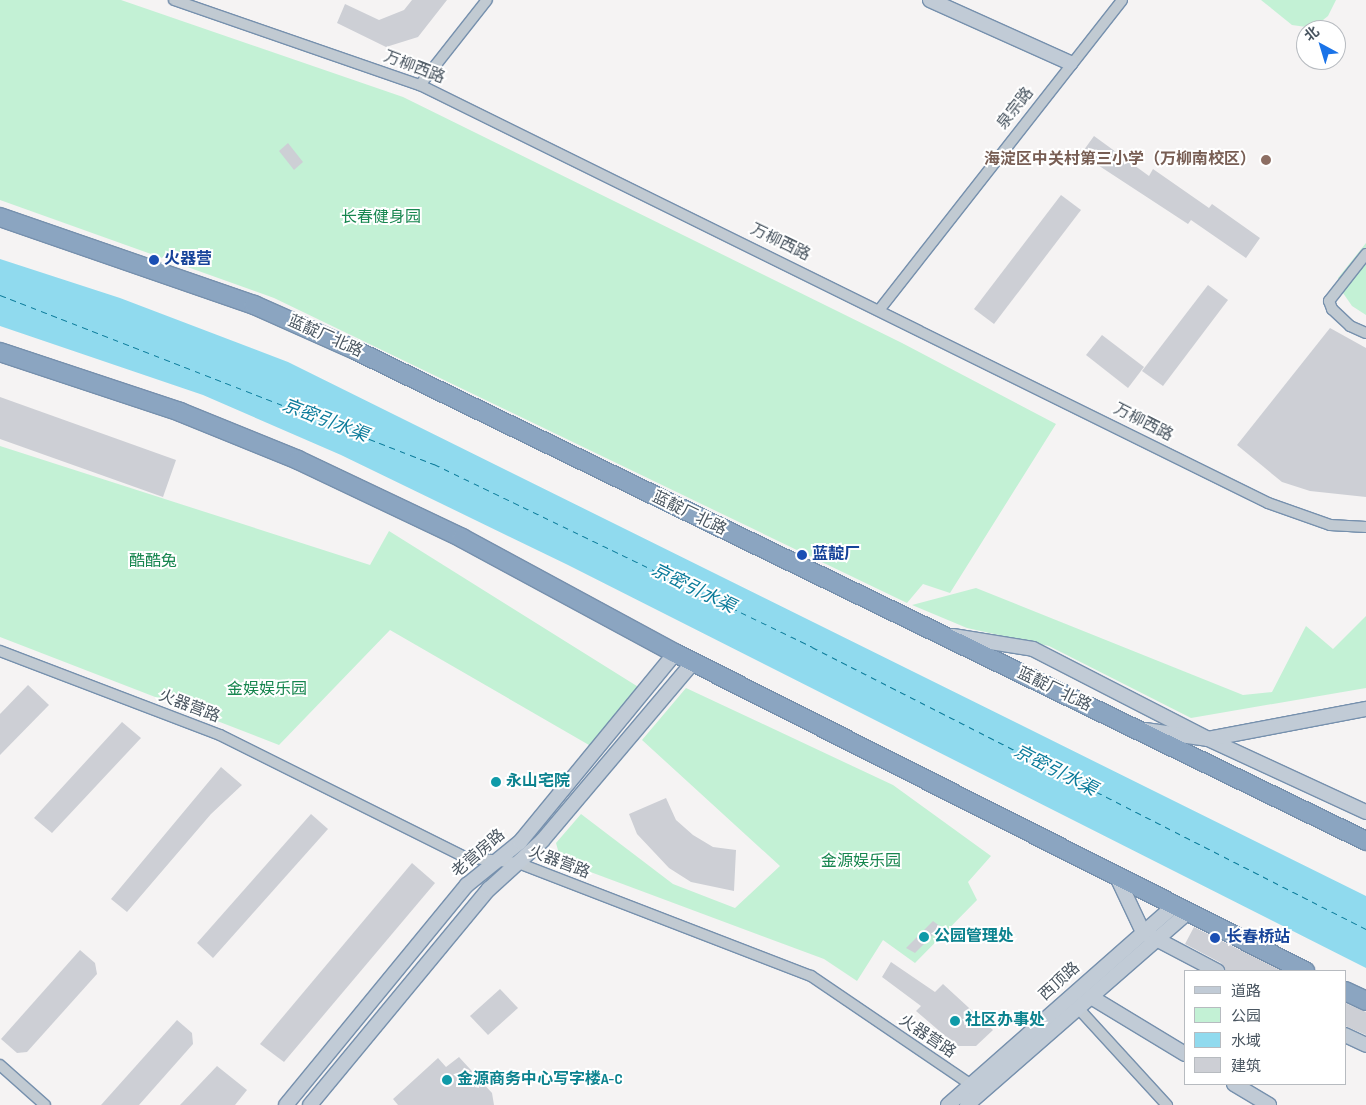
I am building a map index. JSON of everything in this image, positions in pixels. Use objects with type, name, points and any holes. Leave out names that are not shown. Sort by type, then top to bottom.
[{"type":"highway","name":"蓝靛厂北路","points":[[0,217],[254,305],[355,350],[1366,841]]},
{"type":"highway","points":[[0,352],[180,412],[298,460],[462,538],[675,654],[1303,970]]},
{"type":"highway","points":[[1346,992],[1366,1002]]},
{"type":"street","name":"万柳西路","points":[[174,0],[420,85],[880,309],[1268,503],[1330,525],[1366,526]]},
{"type":"street","points":[[420,85],[487,0]]},
{"type":"street","points":[[930,0],[1070,64]]},
{"type":"street","name":"泉宗路","points":[[880,309],[1122,0]]},
{"type":"street","points":[[1366,254],[1329,301],[1332,309],[1350,326],[1366,334]]},
{"type":"street","points":[[937,634],[1034,649],[1208,739],[1366,812]]},
{"type":"street","name":"火器营路","points":[[0,651],[220,735],[465,857],[499,859],[518,863],[811,976],[976,1088]]},
{"type":"street","name":"老营房路","points":[[286,1105],[467,885],[520,842],[675,654]]},
{"type":"street","name":"老营房路","points":[[310,1105],[489,889],[542,841],[693,662]]},
{"type":"street","points":[[1133,728],[1208,739],[1366,709]]},
{"type":"street","points":[[1117,877],[1143,932],[1215,970]]},
{"type":"street","name":"西顶路","points":[[948,1105],[976,1088],[1078,1008],[1156,940],[1180,909]]},
{"type":"street","name":"西顶路","points":[[966,1105],[976,1088],[1143,932],[1180,909]]},
{"type":"street","points":[[1091,997],[1184,1053]]},
{"type":"street","points":[[1078,1008],[1167,1105]]},
{"type":"street","points":[[1346,1036],[1366,1046]]},
{"type":"street","points":[[0,1065],[45,1105]]},
{"type":"street","points":[[1236,1085],[1269,1105]]},
{"type":"green space","name":"长春健身园","points":[[0,0],[121,0],[403,97],[902,343],[1056,424],[950,593],[923,584],[907,603],[274,298],[0,200]]},
{"type":"green space","points":[[1261,0],[1336,0],[1328,16],[1323,20],[1296,20],[1296,26],[1292,25]]},
{"type":"green space","points":[[1366,243],[1366,315],[1352,306],[1343,293],[1338,278]]},
{"type":"green space","points":[[0,446],[370,565],[389,531],[640,688],[589,745],[390,630],[279,745],[0,637]]},
{"type":"green space","points":[[976,588],[1243,695],[1272,692],[1306,626],[1333,649],[1366,616],[1366,688],[1191,718],[1049,646],[967,628],[912,605]]},
{"type":"green space","name":"金源娱乐园","points":[[686,688],[893,785],[991,856],[968,882],[977,900],[915,963],[883,940],[857,981],[824,959],[561,861],[556,843],[581,814],[673,884],[735,908],[780,866],[642,740]]},
{"type":"water","name":"京密引水渠","points":[[0,259],[120,298],[288,362],[1366,896],[1366,968],[568,565],[341,455],[203,395],[0,326]]},
{"type":"building","points":[[412,0],[447,0],[418,37],[386,47],[337,23],[345,4],[379,20],[404,10]]},
{"type":"building","points":[[1094,136],[1149,176],[1153,169],[1209,208],[1212,204],[1260,238],[1246,258],[1191,220],[1188,224],[1081,154]]},
{"type":"building","points":[[288,143],[303,162],[294,170],[279,151]]},
{"type":"building","points":[[1061,195],[1081,210],[994,324],[974,309]]},
{"type":"building","points":[[1208,285],[1228,300],[1163,386],[1142,371]]},
{"type":"building","points":[[1330,328],[1366,348],[1366,497],[1310,491],[1282,482],[1237,445]]},
{"type":"building","points":[[1102,335],[1144,367],[1128,388],[1086,355]]},
{"type":"building","points":[[0,397],[176,460],[163,497],[0,439]]},
{"type":"building","points":[[28,685],[49,705],[0,755],[0,714]]},
{"type":"building","points":[[122,722],[141,738],[52,833],[34,818]]},
{"type":"building","points":[[221,767],[242,785],[211,814],[127,912],[111,899]]},
{"type":"building","points":[[666,798],[676,820],[693,835],[713,847],[736,850],[734,891],[691,882],[669,868],[637,834],[629,814]]},
{"type":"building","points":[[311,814],[328,829],[213,958],[197,943]]},
{"type":"building","points":[[412,863],[435,883],[284,1062],[260,1044]]},
{"type":"building","name":"公园管理处","points":[[933,921],[941,927],[915,953],[906,948]]},
{"type":"building","points":[[1194,927],[1280,970],[1225,970],[1221,963],[1185,944]]},
{"type":"building","points":[[80,950],[95,963],[97,974],[27,1052],[17,1053],[1,1039]]},
{"type":"building","name":"社区办事处","points":[[891,962],[935,992],[943,984],[993,1030],[976,1046],[957,1046],[916,1011],[921,1006],[882,977]]},
{"type":"building","points":[[500,989],[518,1008],[488,1035],[470,1016]]},
{"type":"building","points":[[1346,1003],[1366,1012],[1366,1035],[1346,1026]]},
{"type":"building","points":[[177,1020],[192,1033],[193,1044],[139,1105],[101,1105]]},
{"type":"building","name":"金源商务中心写字楼A-C","points":[[459,1057],[492,1093],[494,1105],[398,1105],[393,1099],[438,1058],[446,1067]]},
{"type":"building","points":[[217,1066],[247,1090],[235,1105],[180,1105]]},
{"type":"ferry route","points":[[0,295],[434,464],[812,647],[1366,929]]},
{"type":"place","name":"海淀区中关村第三小学（万柳南校区）","points":[[1266,160]]},
{"type":"place","name":"火器营","points":[[154,260]]},
{"type":"place","name":"蓝靛厂","points":[[802,555]]},
{"type":"place","name":"永山宅院","points":[[496,782]]},
{"type":"place","name":"公园管理处","points":[[924,937]]},
{"type":"place","name":"长春桥站","points":[[1215,938]]},
{"type":"place","name":"社区办事处","points":[[955,1021]]},
{"type":"place","name":"金源商务中心写字楼A-C","points":[[447,1080]]},
{"type":"park label","name":"酷酷兔","points":[[153,562]]},
{"type":"park label","name":"金娱娱乐园","points":[[267,690]]}]
